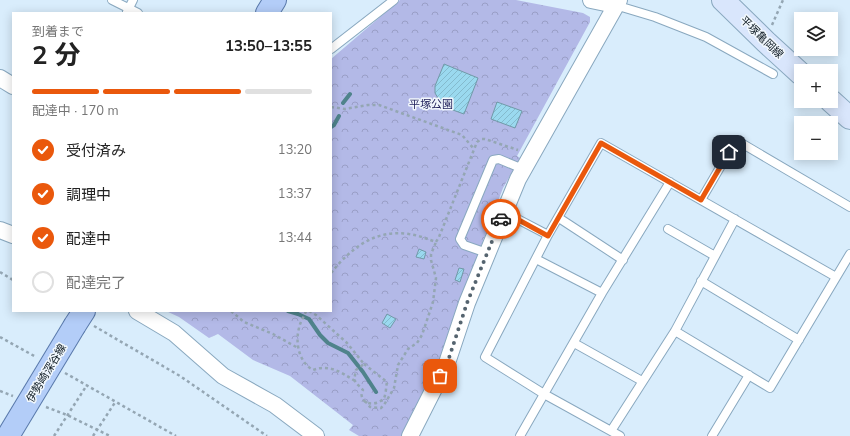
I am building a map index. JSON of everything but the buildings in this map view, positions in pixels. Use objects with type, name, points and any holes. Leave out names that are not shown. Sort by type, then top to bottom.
[{"type":"main road","points":[[268,12],[275,0]]},
{"type":"main road","name":"平塚亀岡線","points":[[724,0],[794,68]]},
{"type":"main road","points":[[838,107],[850,118]]},
{"type":"main road","name":"伊勢崎深谷線","points":[[8,436],[82,320]]},
{"type":"street","points":[[410,436],[447,364],[467,303],[518,179],[617,3],[591,0]]},
{"type":"street","points":[[0,78],[12,85]]},
{"type":"street","points":[[0,230],[12,235]]},
{"type":"street","points":[[139,312],[174,333],[223,376],[275,405],[316,436]]},
{"type":"lane","points":[[112,0],[128,11],[133,0]]},
{"type":"lane","points":[[332,48],[394,0]]},
{"type":"lane","points":[[617,3],[706,37],[773,74]]},
{"type":"lane","points":[[701,200],[736,140],[850,207]]},
{"type":"lane","points":[[620,436],[544,394],[485,357],[548,236],[601,143],[836,277]]},
{"type":"lane","points":[[487,254],[464,245],[460,239],[493,160],[499,159],[523,169]]},
{"type":"lane","points":[[520,436],[602,293],[670,182]]},
{"type":"lane","points":[[504,212],[548,236]]},
{"type":"lane","points":[[559,218],[623,260]]},
{"type":"lane","points":[[611,430],[675,330],[735,219]]},
{"type":"lane","points":[[668,229],[715,256]]},
{"type":"lane","points":[[675,330],[770,388],[850,254]]},
{"type":"lane","points":[[536,259],[602,293]]},
{"type":"lane","points":[[701,281],[799,340]]},
{"type":"lane","points":[[574,343],[642,381]]},
{"type":"lane","points":[[712,436],[749,375]]},
{"type":"path","points":[[766,42],[783,0]]},
{"type":"path","points":[[332,107],[345,109],[368,105],[379,105],[462,135],[474,149]]},
{"type":"path","points":[[364,364],[356,370],[355,381],[357,386],[363,390],[362,397],[370,407],[381,408],[394,388],[398,365],[408,349],[417,343],[422,335],[433,302],[436,278],[431,260],[431,254],[477,142],[482,139],[522,151]]},
{"type":"path","points":[[332,272],[350,252],[375,237],[395,233],[410,234],[436,242]]},
{"type":"path","points":[[0,272],[12,279]]},
{"type":"path","points":[[232,312],[244,322],[273,334],[298,348]]},
{"type":"path","points":[[307,312],[298,331],[298,348],[307,366],[313,370],[321,367],[329,368],[355,381]]},
{"type":"path","points":[[310,312],[316,315],[347,343],[364,364],[387,382],[384,398],[373,403],[365,401]]},
{"type":"path","points":[[82,320],[180,376],[267,436]]},
{"type":"path","points":[[0,337],[40,359]]},
{"type":"path","points":[[60,370],[176,436]]},
{"type":"path","points":[[54,436],[87,385]]},
{"type":"path","points":[[0,392],[14,396]]},
{"type":"path","points":[[93,436],[116,401]]},
{"type":"path","points":[[41,405],[67,415],[110,436]]},
{"type":"green space","name":"平塚公園","points":[[400,0],[516,0],[583,13],[590,17],[590,22],[517,156],[520,158],[503,188],[454,318],[449,339],[403,436],[359,436],[349,430],[353,425],[290,376],[253,360],[218,334],[209,338],[179,317],[168,312],[332,312],[332,58]]},
{"type":"waterway","points":[[343,103],[350,94]]},
{"type":"waterway","points":[[332,126],[339,116]]},
{"type":"waterway","points":[[291,312],[309,319],[320,335],[328,343],[348,353],[376,392]]},
{"type":"way so far","points":[[440,376],[447,364],[467,303],[501,219]]},
{"type":"route","points":[[501,219],[504,212],[548,236],[601,143],[701,200],[729,152]]}]
